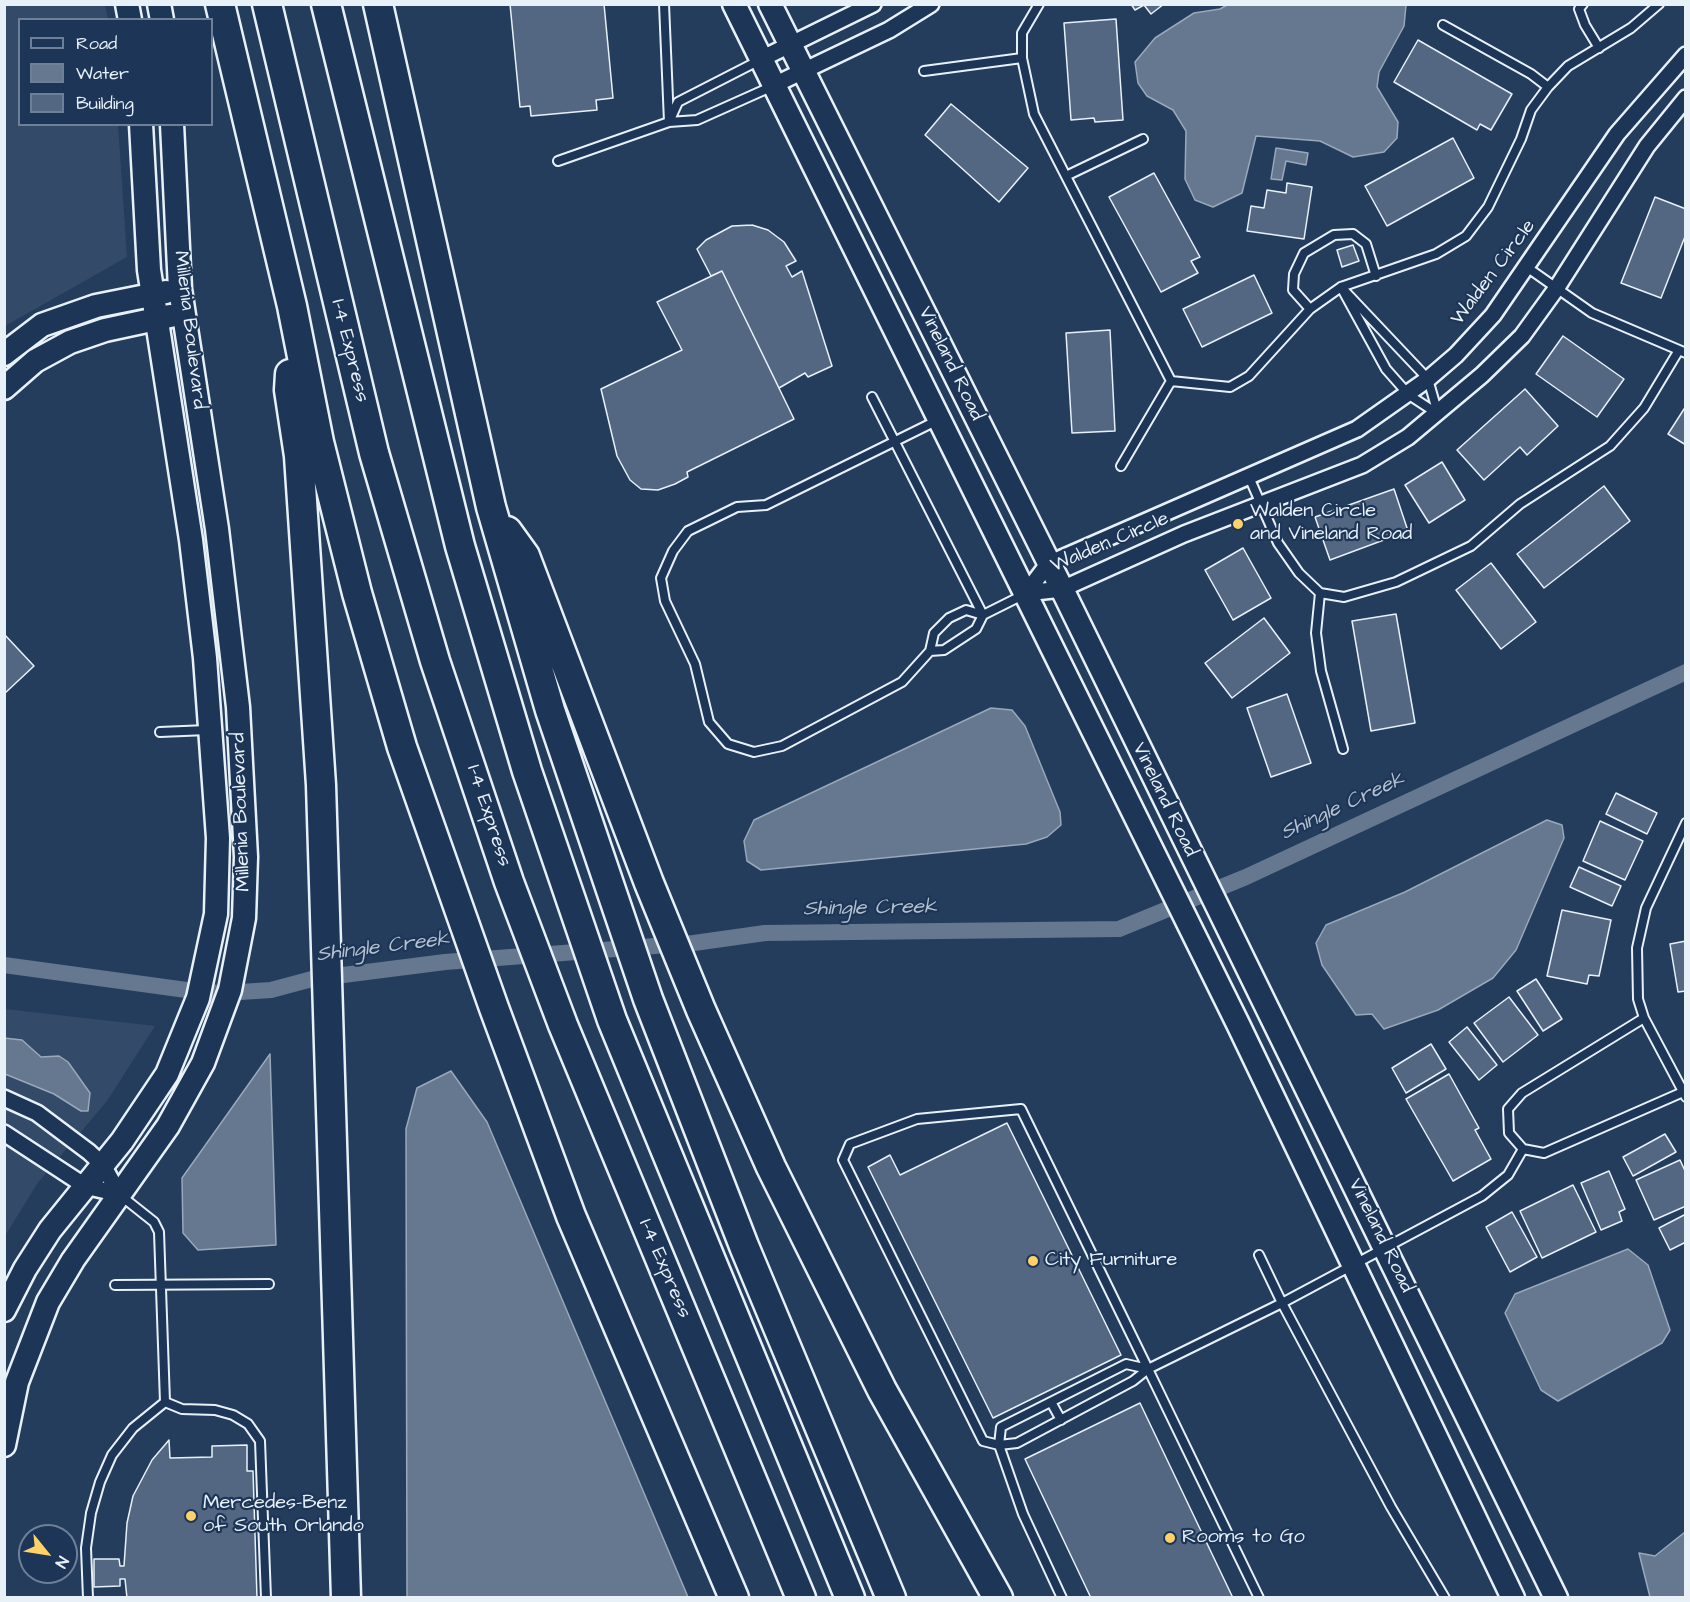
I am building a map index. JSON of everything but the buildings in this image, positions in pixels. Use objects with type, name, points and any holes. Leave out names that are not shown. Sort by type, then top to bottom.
[{"type":"highway","points":[[220,4],[292,306],[319,442],[357,594],[402,747],[494,1008],[572,1216],[734,1598]]},
{"type":"highway","name":"I-4 Express","points":[[267,4],[374,453],[435,661],[509,882],[564,1026],[801,1598]]},
{"type":"highway","points":[[326,4],[460,546],[497,678],[562,878],[612,1020],[850,1598]]},
{"type":"highway","points":[[378,4],[491,507],[550,710],[648,999],[744,1246],[891,1598]]},
{"type":"highway","points":[[292,306],[289,390],[299,456],[321,785],[346,1598]]},
{"type":"highway","points":[[491,507],[525,556],[649,883],[700,1010],[771,1167],[855,1337],[998,1598]]},
{"type":"street","name":"Vineland Road","points":[[734,4],[1356,1264],[1513,1598]]},
{"type":"street","name":"Vineland Road","points":[[770,4],[1062,589],[1556,1598]]},
{"type":"street","points":[[761,59],[873,4]]},
{"type":"street","points":[[774,86],[889,30],[931,4]]},
{"type":"street","name":"Walden Circle","points":[[1026,593],[1048,564],[1357,429],[1428,380],[1456,355],[1493,315],[1528,268],[1617,134],[1686,55]]},
{"type":"street","name":"Walden Circle","points":[[1026,593],[1062,589],[1184,534],[1362,465],[1408,438],[1438,414],[1522,336],[1556,289],[1647,146],[1686,98]]},
{"type":"street","name":"Millenia Boulevard","points":[[4,1310],[41,1243],[103,1165],[157,1091],[191,1020],[209,955],[218,883],[212,729],[195,569],[146,247],[141,126]]},
{"type":"street","name":"Millenia Boulevard","points":[[4,1444],[17,1382],[42,1316],[63,1276],[180,1107],[203,1063],[220,1022],[238,958],[246,888],[238,707],[217,529],[180,289],[172,126]]},
{"type":"street","points":[[4,354],[42,325],[96,306],[180,289]]},
{"type":"street","points":[[4,388],[35,361],[70,342],[105,330],[184,314]]},
{"type":"street","points":[[4,1098],[37,1113],[103,1165],[119,1194]]},
{"type":"street","points":[[4,1133],[85,1186],[119,1194]]},
{"type":"lane","points":[[664,4],[669,122]]},
{"type":"lane","points":[[1583,4],[1580,9],[1585,25],[1599,48]]},
{"type":"lane","points":[[1171,381],[1230,387],[1250,376],[1310,309],[1341,287],[1436,254],[1466,236],[1488,207],[1521,139],[1531,110],[1548,87],[1568,66],[1631,28],[1659,4]]},
{"type":"lane","points":[[1035,6],[1022,33],[1022,58],[1034,114],[1171,381]]},
{"type":"lane","points":[[1443,25],[1531,74],[1548,87]]},
{"type":"lane","points":[[924,71],[1022,58]]},
{"type":"lane","points":[[669,122],[678,102],[761,59]]},
{"type":"lane","points":[[558,161],[669,122],[697,120],[774,86]]},
{"type":"lane","points":[[1066,176],[1143,139]]},
{"type":"lane","points":[[1310,309],[1293,290],[1294,274],[1304,253],[1334,235],[1353,234],[1366,244],[1376,276]]},
{"type":"lane","points":[[1249,477],[1278,543],[1299,573],[1320,592],[1344,597],[1396,582],[1471,546],[1520,504],[1610,446],[1644,408],[1682,351],[1592,313],[1528,268]]},
{"type":"lane","points":[[1341,287],[1428,380],[1438,414]]},
{"type":"lane","points":[[1341,287],[1386,369],[1409,394],[1438,414]]},
{"type":"lane","points":[[1121,466],[1171,381]]},
{"type":"lane","points":[[872,397],[984,615]]},
{"type":"lane","points":[[940,419],[766,505],[737,507],[687,531],[673,551],[662,578],[665,601],[695,664],[709,722],[728,744],[754,752],[782,746],[902,682],[930,651],[934,633],[949,618],[966,610],[984,615]]},
{"type":"lane","points":[[1320,592],[1316,633],[1321,671],[1343,749]]},
{"type":"lane","points":[[930,651],[944,650],[976,628],[984,615],[1026,593]]},
{"type":"lane","points":[[160,732],[212,729]]},
{"type":"lane","points":[[1644,1018],[1522,1093],[1508,1109],[1509,1133],[1523,1149],[1544,1154],[1684,1094],[1644,1018],[1638,999],[1637,948],[1646,908],[1686,823]]},
{"type":"lane","points":[[1259,1598],[1148,1369],[1020,1109],[917,1119],[850,1144],[843,1161],[983,1442],[999,1445],[1017,1443],[1133,1381],[1148,1369],[1282,1303],[1482,1196],[1508,1175],[1523,1149]]},
{"type":"lane","points":[[119,1194],[158,1226],[165,1402]]},
{"type":"lane","points":[[1259,1255],[1390,1507],[1445,1598]]},
{"type":"lane","points":[[116,1285],[269,1284]]},
{"type":"lane","points":[[1062,1598],[1023,1514],[999,1445],[1001,1427],[1126,1364],[1148,1369]]},
{"type":"lane","points":[[87,1598],[86,1548],[91,1513],[100,1482],[112,1455],[133,1428],[165,1402]]},
{"type":"lane","points":[[165,1402],[182,1409],[215,1410],[233,1415],[248,1424],[260,1441],[266,1598]]},
{"type":"lane","points":[[1051,1402],[1061,1420]]},
{"type":"shaded area","points":[[5,4],[105,5],[108,18],[18,18],[18,126],[118,126],[127,257],[5,326]]},
{"type":"shaded area","points":[[5,1009],[155,1026],[107,1101],[37,1184],[5,1236]]},
{"type":"water","points":[[1227,5],[1406,5],[1404,26],[1379,72],[1377,87],[1398,122],[1397,138],[1384,152],[1353,157],[1320,141],[1256,136],[1242,193],[1213,207],[1195,200],[1185,179],[1186,131],[1173,110],[1147,96],[1138,83],[1135,62],[1155,38],[1194,13],[1220,9]]},
{"type":"water","points":[[1276,148],[1308,153],[1306,165],[1286,161],[1282,180],[1271,179]]},
{"type":"water","points":[[991,708],[1012,710],[1025,726],[1060,812],[1061,825],[1047,837],[1026,844],[761,870],[747,861],[744,841],[754,820]]},
{"type":"water","points":[[1547,820],[1562,825],[1564,838],[1516,950],[1493,978],[1438,1010],[1384,1029],[1372,1014],[1356,1015],[1322,965],[1316,943],[1326,925],[1405,892]]},
{"type":"water","points":[[4,1038],[22,1040],[41,1057],[59,1056],[68,1062],[90,1093],[88,1111],[81,1111],[54,1094],[5,1074]]},
{"type":"water","points":[[270,1054],[276,1245],[198,1250],[183,1233],[182,1178]]},
{"type":"water","points":[[451,1071],[487,1122],[688,1597],[407,1597],[406,1129],[417,1088]]},
{"type":"water","points":[[1628,1249],[1648,1265],[1670,1330],[1662,1343],[1558,1401],[1541,1390],[1505,1313],[1515,1294]]},
{"type":"water","points":[[1685,1532],[1685,1597],[1650,1597],[1639,1553],[1655,1556]]},
{"type":"waterway","name":"Shingle Creek","points":[[4,965],[201,992],[225,993],[271,990],[312,979],[445,962],[694,943],[765,933],[1119,929],[1246,877],[1686,672]]},
{"type":"place","name":"Walden Circle and Vineland Road","points":[[1238,524]]},
{"type":"place","name":"City Furniture","points":[[1033,1261]]},
{"type":"place","name":"Mercedes-Benz of South Orlando","points":[[191,1516]]},
{"type":"place","name":"Rooms to Go","points":[[1170,1538]]}]
